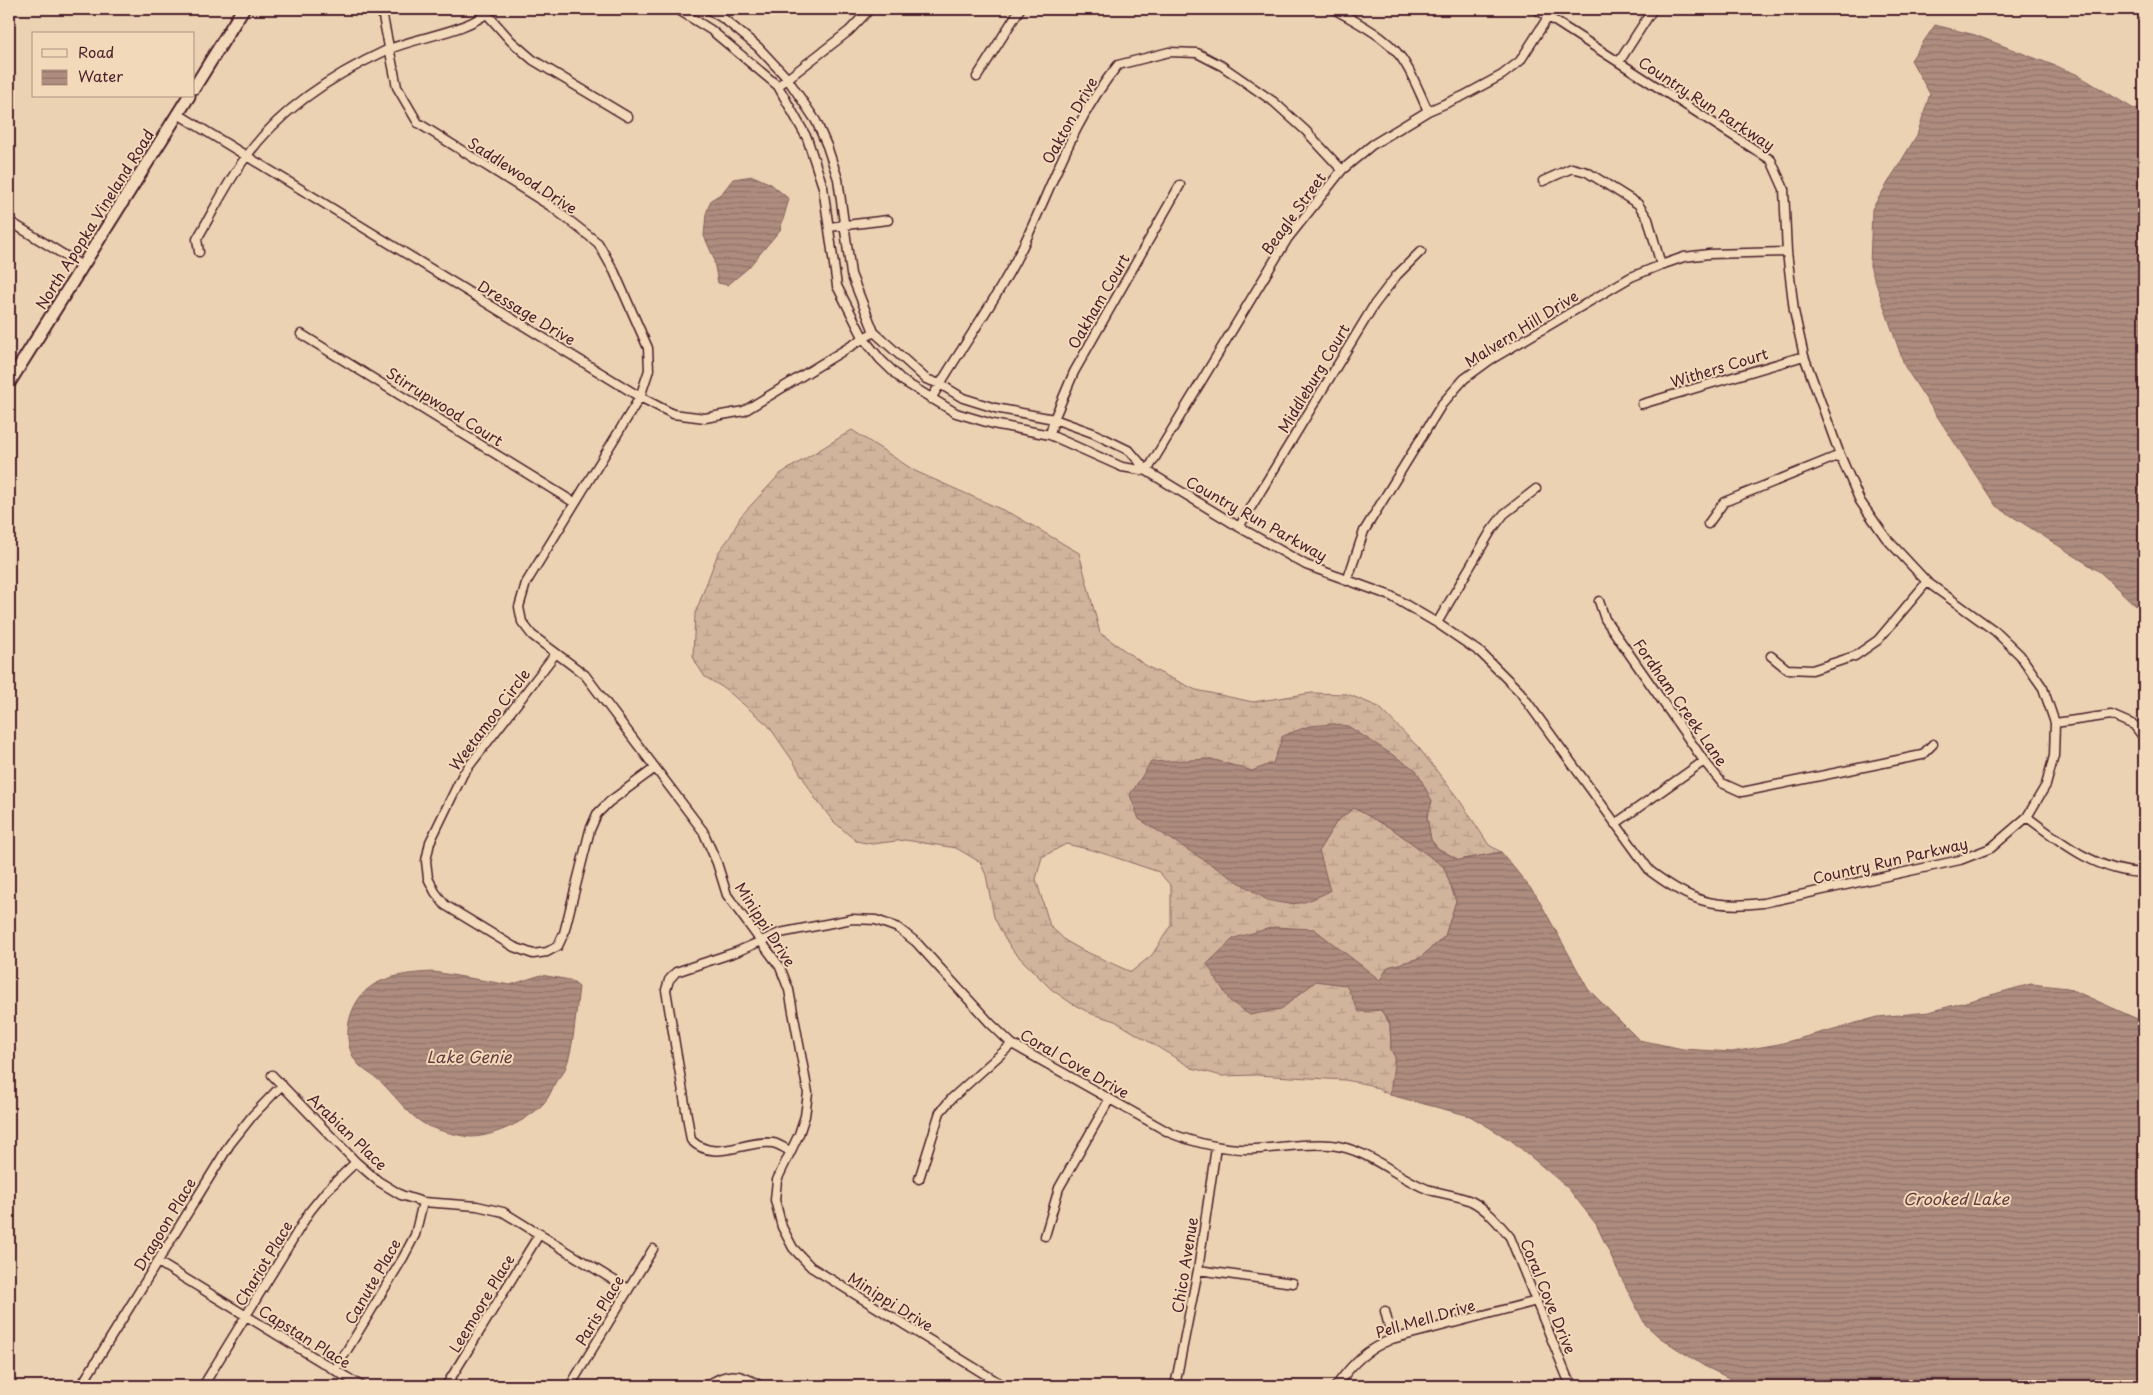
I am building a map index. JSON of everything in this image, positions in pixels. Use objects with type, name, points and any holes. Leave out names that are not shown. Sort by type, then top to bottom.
[{"type":"main road","points":[[195,86],[243,9]]},
{"type":"main road","name":"North Apopka Vineland Road","points":[[9,382],[188,98]]},
{"type":"street","name":"Saddlewood Drive","points":[[384,9],[383,17],[397,87],[418,123],[552,207],[598,243],[614,271],[648,348],[649,370],[640,397],[545,550]]},
{"type":"street","name":"Country Run Parkway","points":[[677,9],[711,30],[778,86],[806,138],[823,188],[837,286],[864,339],[880,360],[903,381],[956,413],[993,424],[1050,435],[1122,467],[1147,471]]},
{"type":"street","name":"Country Run Parkway","points":[[708,9],[724,19],[758,47],[787,78],[809,108],[828,146],[838,179],[851,274],[874,332],[926,378],[963,398],[995,408],[1054,419],[1130,451],[1147,471],[1239,527],[1306,565],[1391,596],[1437,623],[1481,653],[1520,692],[1650,871],[1674,889],[1701,900],[1734,906],[1763,903],[1960,860],[1991,848],[2027,818],[2046,785],[2054,756],[2055,723],[2043,688],[2020,655],[1995,632],[1928,582],[1886,538],[1860,501],[1840,455],[1804,356],[1794,312],[1787,252],[1784,189],[1771,160],[1536,9]]},
{"type":"street","points":[[778,86],[849,31],[870,9]]},
{"type":"street","points":[[978,77],[1020,9]]},
{"type":"street","points":[[1334,9],[1383,39],[1392,48],[1406,64],[1428,111]]},
{"type":"street","points":[[1619,62],[1653,9]]},
{"type":"street","points":[[199,252],[197,239],[246,157],[275,124],[303,98],[333,78],[389,50],[460,28],[490,11],[511,41],[533,60],[628,117]]},
{"type":"street","name":"Beagle Street","points":[[1147,471],[1288,238],[1342,170],[1372,146],[1428,111],[1463,96],[1502,75],[1520,61],[1548,17]]},
{"type":"street","name":"Oakton Drive","points":[[931,399],[1002,286],[1023,246],[1060,161],[1093,99],[1118,65],[1169,52],[1197,53],[1222,66],[1274,102],[1306,131],[1342,170]]},
{"type":"street","name":"Dressage Drive","points":[[178,114],[640,397],[673,414],[705,418],[744,411],[874,332]]},
{"type":"street","points":[[1542,181],[1572,168],[1587,172],[1638,204],[1648,219],[1662,265]]},
{"type":"street","name":"Oakham Court","points":[[1050,435],[1054,419],[1074,372],[1180,185]]},
{"type":"street","points":[[829,227],[888,220]]},
{"type":"street","points":[[9,221],[82,266]]},
{"type":"street","name":"Middleburg Court","points":[[1239,527],[1374,305],[1396,276],[1421,251]]},
{"type":"street","name":"Malvern Hill Drive","points":[[1347,581],[1364,531],[1442,404],[1464,379],[1490,360],[1631,277],[1684,257],[1709,254],[1787,252]]},
{"type":"street","name":"Stirrupwood Court","points":[[301,334],[575,503]]},
{"type":"street","name":"Withers Court","points":[[1642,404],[1804,356]]},
{"type":"street","points":[[1708,524],[1724,502],[1840,455]]},
{"type":"street","points":[[1437,623],[1491,531],[1504,514],[1536,489]]},
{"type":"street","name":"Minippi Drive","points":[[545,550],[526,583],[519,607],[522,622],[532,635],[585,676],[702,831],[717,863],[727,895],[742,917],[762,940],[780,967],[789,990],[808,1093],[805,1116],[777,1180],[775,1200],[782,1227],[793,1248],[811,1267],[1004,1386]]},
{"type":"street","points":[[1771,656],[1787,669],[1812,670],[1854,656],[1878,640],[1928,582]]},
{"type":"street","name":"Fordham Creek Lane","points":[[1599,601],[1606,619],[1704,761],[1722,783],[1742,792],[1922,755],[1933,744]]},
{"type":"street","name":"Weetamoo Circle","points":[[556,653],[463,774],[430,842],[426,861],[428,878],[435,892],[445,905],[514,947],[533,954],[547,952],[558,946],[564,933],[590,830],[597,814],[609,802],[655,768]]},
{"type":"street","points":[[2055,723],[2111,715],[2134,725],[2144,738]]},
{"type":"street","points":[[1615,824],[1704,761]]},
{"type":"street","points":[[2027,818],[2074,852],[2102,866],[2132,873],[2144,873]]},
{"type":"street","name":"Coral Cove Drive","points":[[790,1152],[774,1143],[709,1152],[698,1148],[691,1140],[666,990],[669,980],[676,972],[736,952],[780,933],[852,919],[876,920],[898,928],[916,942],[990,1023],[1012,1044],[1170,1133],[1196,1143],[1239,1149],[1304,1144],[1332,1145],[1369,1156],[1426,1188],[1472,1201],[1495,1218],[1510,1237],[1567,1377],[1575,1386]]},
{"type":"street","points":[[919,1179],[940,1112],[952,1098],[1012,1044]]},
{"type":"street","name":"Arabian Place","points":[[272,1075],[356,1162],[378,1181],[401,1195],[422,1202],[490,1208],[504,1212],[628,1289]]},
{"type":"street","name":"Dragoon Place","points":[[81,1386],[230,1144],[253,1115],[282,1085]]},
{"type":"street","points":[[1045,1236],[1059,1188],[1109,1100]]},
{"type":"street","name":"Chico Avenue","points":[[1175,1386],[1198,1270],[1216,1147]]},
{"type":"street","name":"Chariot Place","points":[[203,1386],[310,1211],[327,1190],[356,1162]]},
{"type":"street","name":"Canute Place","points":[[335,1370],[415,1235],[422,1202]]},
{"type":"street","name":"Leemoore Place","points":[[446,1386],[540,1233]]},
{"type":"street","name":"Paris Place","points":[[570,1386],[653,1249]]},
{"type":"street","name":"Capstan Place","points":[[158,1262],[361,1386]]},
{"type":"street","points":[[1198,1270],[1293,1284]]},
{"type":"street","name":"Pell Mell Drive","points":[[1336,1386],[1350,1366],[1372,1348],[1392,1339],[1536,1301]]},
{"type":"street","points":[[1384,1311],[1392,1339]]},
{"type":"street","points":[[707,1386],[719,1378],[732,1375],[751,1380],[761,1386]]},
{"type":"green space","points":[[852,430],[915,471],[1014,515],[1079,553],[1100,633],[1148,667],[1196,690],[1253,702],[1312,693],[1347,694],[1379,707],[1419,748],[1460,801],[1489,845],[1501,852],[1459,860],[1438,848],[1431,840],[1427,817],[1432,801],[1273,763],[1252,771],[1211,759],[1319,850],[1337,821],[1354,808],[1394,830],[1444,867],[1456,901],[1445,936],[1420,958],[1388,967],[1380,981],[1314,929],[1281,1009],[1316,981],[1346,985],[1380,1009],[1390,1024],[1391,1050],[1395,1057],[1390,1095],[1370,1085],[1345,1080],[1256,1075],[1222,1076],[1192,1068],[1115,1021],[1092,1014],[1071,1003],[1051,989],[1014,952],[1004,937],[994,917],[986,875],[980,862],[956,848],[905,840],[872,844],[856,841],[833,821],[815,798],[793,761],[768,725],[724,688],[705,677],[693,656],[695,614],[718,553],[730,537],[741,516],[780,474]],"holes":[[[1066,844],[1096,851],[1159,872],[1171,886],[1171,925],[1152,955],[1131,972],[1066,941],[1050,926],[1036,879],[1042,857]]]},
{"type":"water","points":[[1935,25],[1975,35],[2076,74],[2134,109],[2144,106],[2144,611],[2136,606],[2100,572],[1996,506],[1905,367],[1870,266],[1872,209],[1917,135],[1930,94],[1911,60]]},
{"type":"water","points":[[753,176],[771,184],[789,199],[780,230],[748,268],[728,285],[718,283],[713,256],[704,236],[706,214],[711,200],[722,193],[733,179]]},
{"type":"water","name":"Crooked Lake","points":[[1334,724],[1348,726],[1416,770],[1432,801],[1427,817],[1431,840],[1438,849],[1459,860],[1501,852],[1536,895],[1588,989],[1639,1040],[1683,1049],[1732,1052],[1779,1044],[1878,1017],[1929,1012],[2031,984],[2068,988],[2144,1022],[2144,1386],[1770,1386],[1735,1381],[1704,1366],[1659,1337],[1645,1324],[1596,1224],[1568,1188],[1512,1141],[1470,1116],[1390,1095],[1395,1057],[1391,1050],[1390,1024],[1381,1010],[1359,1012],[1346,985],[1316,981],[1281,1009],[1250,1015],[1230,1001],[1207,964],[1234,938],[1274,927],[1314,929],[1380,980],[1388,967],[1420,958],[1445,936],[1456,901],[1444,867],[1394,830],[1354,808],[1337,821],[1319,850],[1330,891],[1313,899],[1293,904],[1267,900],[1139,819],[1130,795],[1151,762],[1211,759],[1252,771],[1273,763],[1283,736],[1309,726]]},
{"type":"water","name":"Lake Genie","points":[[434,972],[510,985],[541,975],[570,980],[579,987],[573,1040],[565,1069],[545,1102],[520,1122],[491,1134],[472,1137],[456,1135],[432,1128],[415,1118],[380,1082],[355,1060],[350,1050],[348,1027],[350,1016],[361,996],[369,988],[386,979],[406,974]]}]
